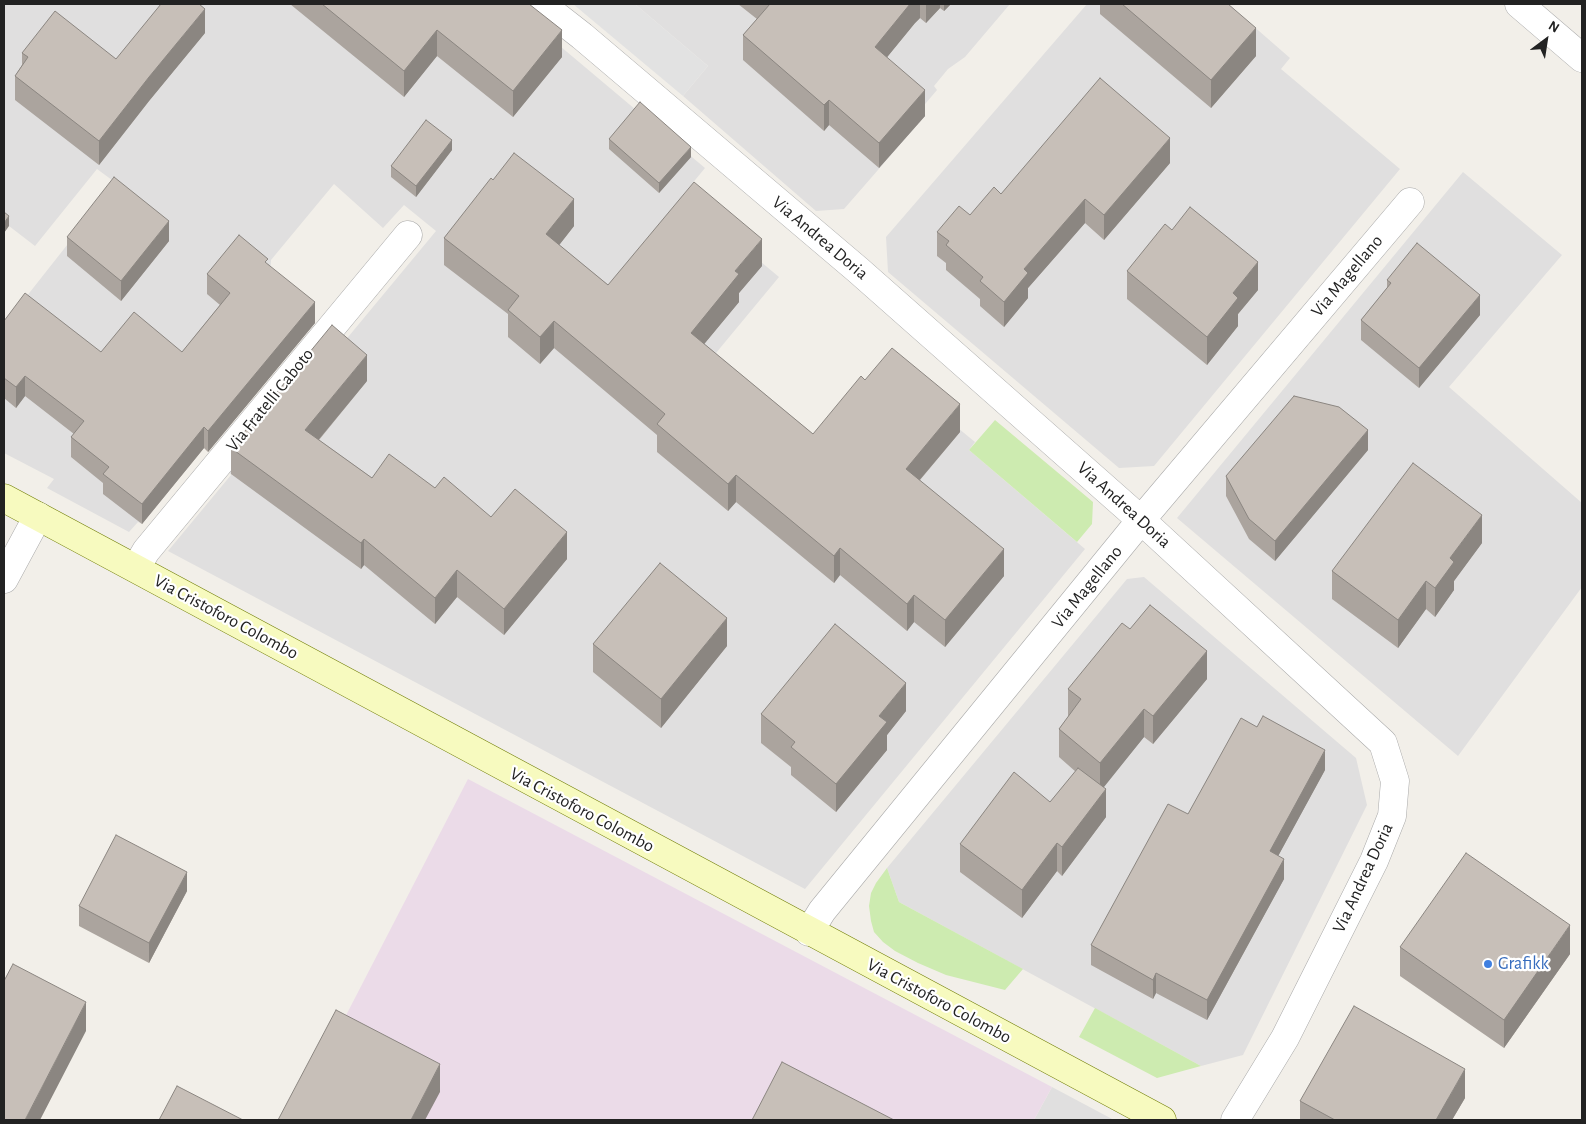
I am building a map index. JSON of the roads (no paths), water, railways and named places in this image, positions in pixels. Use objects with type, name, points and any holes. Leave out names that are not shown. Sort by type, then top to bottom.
[{"type":"street","name":"Via Andrea Doria","points":[[541,4],[846,260],[1141,520],[1383,743],[1395,781],[1392,816],[1374,862],[1285,1038],[1235,1120]]},
{"type":"street","points":[[1519,4],[1582,58]]},
{"type":"street","name":"Via Magellano","points":[[809,932],[822,911],[1141,520],[1410,202]]},
{"type":"street","name":"Via Fratelli Caboto","points":[[136,568],[146,550],[408,235]]},
{"type":"street","name":"Via Cristoforo Colombo","points":[[4,498],[1162,1120]]},
{"type":"street","points":[[4,579],[38,516]]},
{"type":"place","name":"Grafikk","points":[[1488,964]]}]
